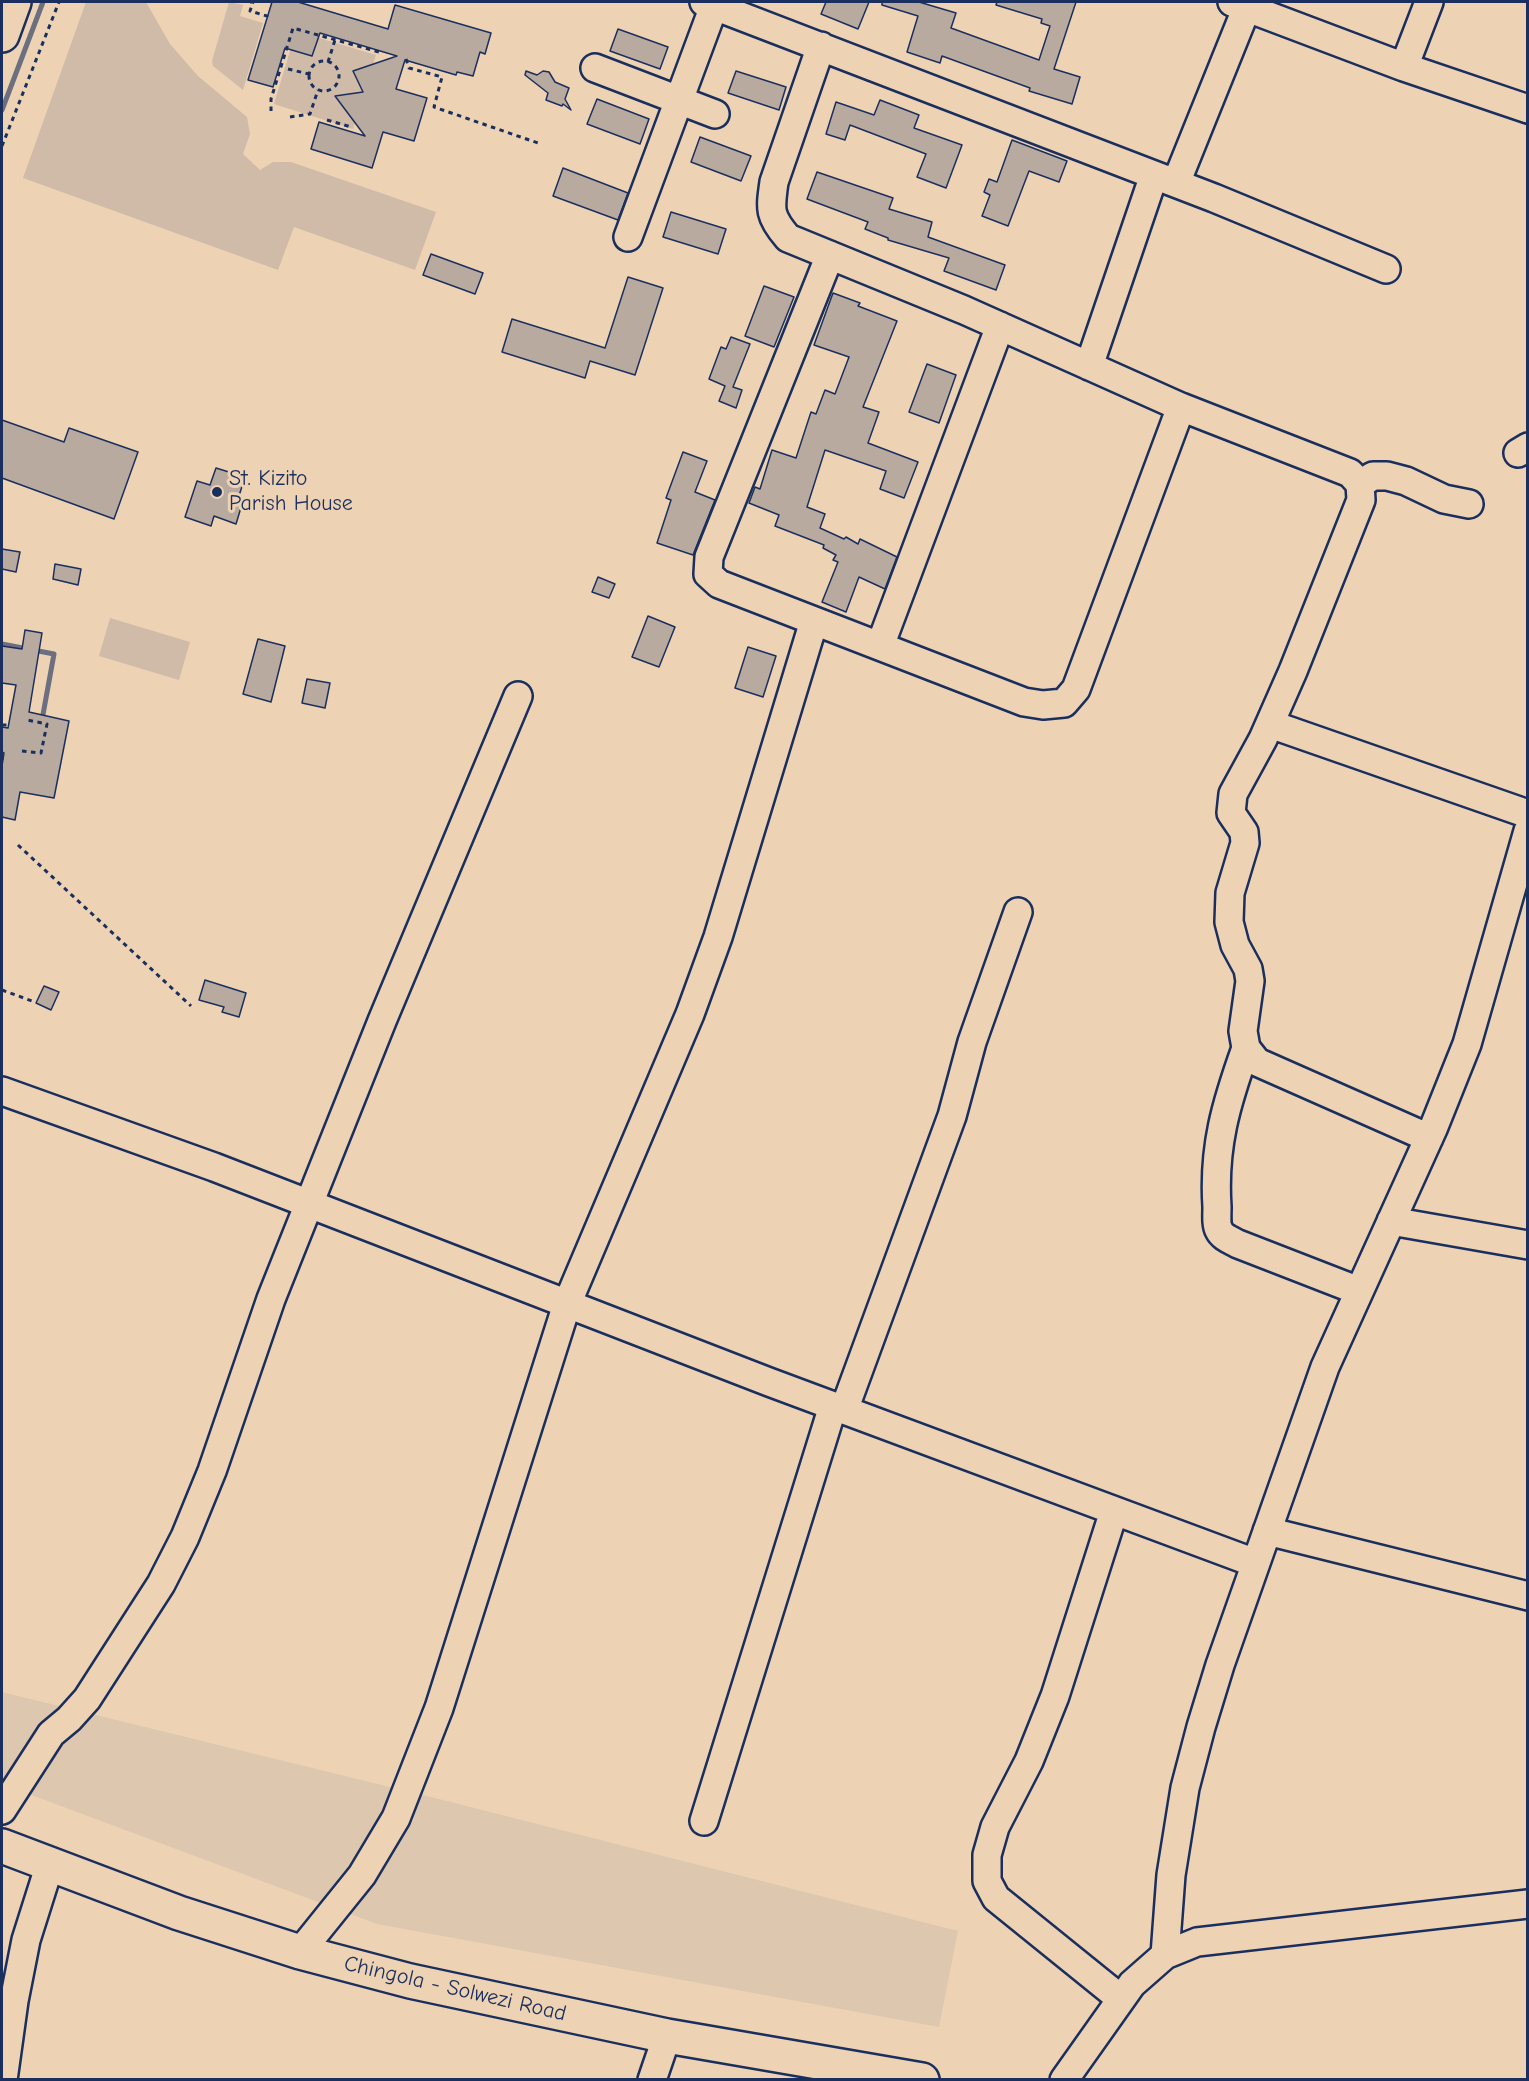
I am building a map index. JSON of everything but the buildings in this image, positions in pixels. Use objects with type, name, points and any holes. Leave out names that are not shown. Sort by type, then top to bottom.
[{"type":"main road","points":[[2,35],[14,2]]},
{"type":"main road","name":"Chingola - Solwezi Road","points":[[2,1846],[179,1913],[300,1952],[410,1981],[667,2036],[922,2079]]},
{"type":"street","points":[[1404,67],[1428,2]]},
{"type":"street","points":[[628,237],[678,101],[709,4],[1165,179],[1386,269]]},
{"type":"street","points":[[1089,366],[1165,179],[1240,4],[1404,67],[1527,109]]},
{"type":"street","points":[[821,46],[774,182],[771,206],[775,222],[788,238],[1000,326],[1181,407],[1350,473],[1360,484],[1361,500],[1293,671],[1270,724],[1233,794],[1231,813],[1244,832],[1245,843],[1230,893],[1229,922],[1235,945],[1248,969],[1250,981],[1243,1031],[1246,1048],[1257,1062],[1429,1138]]},
{"type":"street","points":[[595,69],[715,114]]},
{"type":"street","points":[[830,255],[709,557],[708,574],[719,584],[1024,702],[1043,705],[1064,703],[1076,689],[1181,407]]},
{"type":"street","points":[[880,646],[1000,326]]},
{"type":"street","points":[[1360,484],[1373,476],[1387,476],[1406,481],[1444,499],[1469,504]]},
{"type":"street","points":[[300,1952],[362,1875],[396,1818],[439,1708],[567,1304],[698,992],[718,937],[814,621]]},
{"type":"street","points":[[2,1810],[51,1734],[87,1700],[161,1584],[185,1537],[212,1471],[271,1299],[382,1021],[518,696]]},
{"type":"street","points":[[1270,724],[1527,814]]},
{"type":"street","points":[[1166,1955],[1171,1875],[1185,1788],[1210,1696],[1325,1366],[1429,1138],[1467,1044],[1527,831]]},
{"type":"street","points":[[704,1821],[838,1408],[952,1116],[972,1042],[1018,912]]},
{"type":"street","points":[[1246,1048],[1230,1093],[1218,1140],[1216,1194],[1218,1229],[1224,1236],[1238,1244],[1359,1291]]},
{"type":"street","points":[[2,1091],[214,1167],[838,1408],[1255,1563]]},
{"type":"street","points":[[1391,1221],[1527,1245]]},
{"type":"street","points":[[1114,1511],[1055,1696],[1029,1761],[995,1827],[987,1856],[987,1881],[996,1898],[1120,1999]]},
{"type":"street","points":[[1267,1531],[1527,1596]]},
{"type":"street","points":[[3,2079],[14,2001],[26,1940],[50,1864]]},
{"type":"street","points":[[1064,2079],[1132,1984],[1166,1955],[1197,1942],[1527,1904]]},
{"type":"street","points":[[652,2079],[667,2036]]},
{"type":"path","points":[[2,146],[59,2]]},
{"type":"path","points":[[250,2],[253,2],[250,10],[267,16],[265,20]]},
{"type":"path","points":[[271,111],[271,99],[293,28],[379,52]]},
{"type":"path","points":[[328,62],[335,40]]},
{"type":"path","points":[[406,59],[409,68],[442,77],[434,107],[538,143]]},
{"type":"path","points":[[328,62],[336,68],[338,81],[332,89],[318,90],[311,83],[309,74],[314,65],[328,62]]},
{"type":"path","points":[[288,69],[309,74]]},
{"type":"path","points":[[290,117],[310,114],[318,90]]},
{"type":"path","points":[[327,120],[351,127]]},
{"type":"path","points":[[22,751],[41,753],[48,724],[27,720]]},
{"type":"path","points":[[2,724],[9,725]]},
{"type":"path","points":[[18,845],[191,1006]]},
{"type":"path","points":[[2,990],[32,1001]]},
{"type":"shaded area","points":[[86,2],[146,2],[170,44],[198,76],[247,117],[250,134],[243,154],[260,170],[273,162],[291,162],[436,212],[415,270],[294,227],[278,270],[23,178]]},
{"type":"shaded area","points":[[229,2],[243,5],[240,16],[263,23],[243,90],[213,66],[212,61]]},
{"type":"shaded area","points":[[296,31],[376,55],[353,129],[274,104]]},
{"type":"shaded area","points":[[110,618],[190,642],[179,680],[99,656]]},
{"type":"shaded area","points":[[2,1692],[451,1802],[958,1931],[939,2027],[377,1924],[2,1784]]},
{"type":"waterway","points":[[2,110],[43,2]]},
{"type":"waterway","points":[[2,644],[54,654],[42,720]]},
{"type":"place","name":"St. Kizito Parish House","points":[[217,492]]}]
